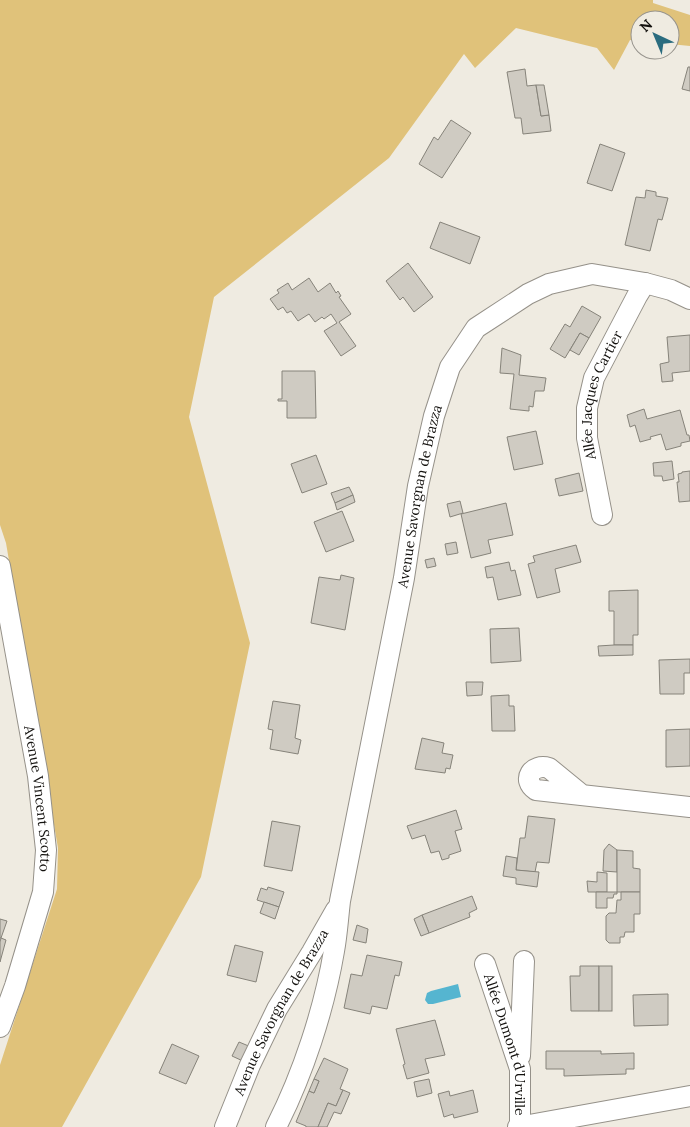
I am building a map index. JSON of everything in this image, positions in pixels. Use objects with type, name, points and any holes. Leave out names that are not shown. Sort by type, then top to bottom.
[{"type":"street","name":"Avenue Savorgnan de Brazza","points":[[276,1127],[296,1083],[323,1006],[334,950],[340,901],[404,578],[418,486],[434,416],[450,367],[476,328],[528,294],[549,284],[592,274],[645,283],[671,290],[690,299]]},
{"type":"street","name":"Allée Jacques Cartier","points":[[602,515],[587,438],[587,408],[594,378],[645,283]]},
{"type":"street","name":"Avenue Vincent Scotto","points":[[0,566],[38,776],[46,850],[43,892],[15,986],[0,1026]]},
{"type":"street","points":[[582,795],[690,808]]},
{"type":"street","name":"Avenue Savorgnan de Brazza","points":[[226,1127],[250,1065],[276,1010],[312,952],[340,901]]},
{"type":"street","points":[[520,1069],[524,961]]},
{"type":"street","name":"Allée Dumont d'Urville","points":[[485,964],[520,1069],[519,1127]]},
{"type":"street","points":[[519,1127],[690,1096]]},
{"type":"shaded area","points":[[0,0],[653,0],[653,3],[675,10],[630,10],[630,40],[614,70],[597,48],[516,28],[475,68],[464,54],[389,158],[214,297],[189,417],[250,643],[201,877],[62,1127],[0,1127],[0,1065],[57,889],[58,848],[6,543],[0,525]]},
{"type":"shaded area","points":[[680,12],[690,15],[690,46],[680,45]]},
{"type":"water","points":[[458,984],[461,997],[433,1004],[428,1004],[425,1000],[427,993],[431,991]]},
{"type":"building","points":[[688,67],[690,67],[690,91],[682,89]]},
{"type":"building","points":[[525,69],[527,86],[536,85],[541,116],[549,115],[551,131],[523,134],[521,118],[515,118],[507,72]]},
{"type":"building","points":[[536,85],[544,85],[549,115],[541,116]]},
{"type":"building","points":[[451,120],[471,133],[442,178],[419,164],[434,137],[438,140]]},
{"type":"building","points":[[600,144],[625,153],[612,191],[587,183]]},
{"type":"building","points":[[646,190],[656,192],[656,196],[668,198],[662,220],[658,219],[650,251],[625,245],[636,197],[645,198]]},
{"type":"building","points":[[440,222],[480,237],[470,264],[430,248]]},
{"type":"building","points":[[408,263],[433,297],[414,312],[403,297],[400,300],[386,281]]},
{"type":"building","points":[[309,278],[318,292],[330,283],[336,293],[338,291],[341,296],[339,297],[351,314],[339,322],[356,346],[341,356],[324,331],[337,323],[331,314],[315,322],[309,314],[298,321],[291,311],[287,313],[283,307],[278,310],[270,299],[279,293],[277,290],[288,283],[292,290]]},
{"type":"building","points":[[582,306],[601,317],[589,338],[580,333],[565,358],[550,349],[565,324],[570,327]]},
{"type":"building","points":[[580,333],[589,338],[579,355],[570,350]]},
{"type":"building","points":[[690,335],[690,371],[672,373],[673,381],[662,382],[660,364],[669,362],[667,337]]},
{"type":"building","points":[[502,348],[521,355],[519,375],[546,378],[544,391],[535,391],[533,407],[529,406],[529,411],[510,409],[514,374],[500,373]]},
{"type":"building","points":[[282,371],[315,371],[316,418],[287,418],[287,401],[278,401],[278,399],[282,399]]},
{"type":"building","points":[[644,409],[647,419],[680,410],[690,441],[681,443],[681,446],[666,450],[661,434],[640,442],[635,425],[630,427],[627,415]]},
{"type":"building","points":[[536,431],[543,464],[514,470],[507,437]]},
{"type":"building","points":[[316,455],[327,484],[302,493],[291,464]]},
{"type":"building","points":[[672,461],[674,479],[663,481],[662,476],[654,476],[653,463]]},
{"type":"building","points":[[690,471],[690,501],[679,502],[678,474]]},
{"type":"building","points":[[579,473],[583,491],[559,496],[555,479]]},
{"type":"building","points":[[349,487],[353,495],[335,503],[331,493]]},
{"type":"building","points":[[353,495],[355,502],[337,510],[335,503]]},
{"type":"building","points":[[460,501],[463,513],[450,517],[447,504]]},
{"type":"building","points":[[506,503],[513,535],[488,540],[491,553],[471,558],[461,514]]},
{"type":"building","points":[[342,511],[354,541],[326,552],[314,522]]},
{"type":"building","points":[[456,542],[458,553],[447,555],[445,544]]},
{"type":"building","points":[[576,545],[581,562],[555,569],[560,592],[537,598],[528,564],[535,562],[533,556]]},
{"type":"building","points":[[434,558],[436,566],[427,568],[425,560]]},
{"type":"building","points":[[509,562],[511,571],[515,570],[521,595],[498,600],[493,577],[487,578],[485,567]]},
{"type":"building","points":[[341,575],[354,578],[345,630],[311,623],[319,577],[340,580]]},
{"type":"building","points":[[638,590],[638,635],[633,635],[633,645],[614,645],[614,611],[609,611],[609,591]]},
{"type":"building","points":[[519,628],[521,661],[491,663],[490,629]]},
{"type":"building","points":[[633,645],[633,655],[599,656],[598,646]]},
{"type":"building","points":[[690,659],[690,673],[684,673],[684,694],[660,694],[659,660]]},
{"type":"building","points":[[466,682],[483,682],[482,695],[467,696]]},
{"type":"building","points":[[509,695],[509,706],[514,706],[515,731],[492,731],[491,696]]},
{"type":"building","points":[[273,701],[300,705],[295,738],[301,740],[298,754],[270,749],[273,730],[268,729]]},
{"type":"building","points":[[690,729],[690,766],[666,767],[666,730]]},
{"type":"building","points":[[422,738],[444,743],[442,753],[453,755],[450,769],[446,768],[445,773],[415,769]]},
{"type":"building","points":[[456,810],[462,829],[455,831],[461,851],[449,855],[449,858],[442,860],[439,851],[431,853],[425,835],[412,839],[407,826]]},
{"type":"building","points":[[528,816],[555,819],[549,863],[537,862],[535,872],[516,870],[520,838],[525,838]]},
{"type":"building","points":[[272,821],[300,826],[292,871],[264,866]]},
{"type":"building","points":[[609,844],[617,850],[617,872],[603,871],[604,850]]},
{"type":"building","points":[[617,850],[633,851],[633,868],[640,869],[640,892],[617,892]]},
{"type":"building","points":[[506,856],[517,858],[516,870],[539,872],[537,887],[516,884],[516,878],[503,876]]},
{"type":"building","points":[[597,872],[607,873],[607,892],[588,892],[587,881],[597,882]]},
{"type":"building","points":[[268,887],[284,892],[279,907],[257,900],[261,888],[267,890]]},
{"type":"building","points":[[596,892],[617,892],[617,894],[614,894],[613,898],[607,898],[607,908],[596,908]]},
{"type":"building","points":[[621,892],[640,892],[640,914],[634,914],[634,932],[625,932],[624,937],[620,937],[620,943],[609,943],[606,940],[606,916],[609,913],[616,913],[617,900],[621,900]]},
{"type":"building","points":[[472,896],[477,909],[469,913],[470,917],[429,933],[422,915]]},
{"type":"building","points":[[264,902],[279,907],[275,919],[260,913]]},
{"type":"building","points":[[422,915],[429,933],[421,936],[414,919]]},
{"type":"building","points":[[0,919],[7,921],[1,938],[0,938]]},
{"type":"building","points":[[357,925],[368,929],[366,943],[353,940]]},
{"type":"building","points":[[1,938],[6,940],[0,962],[0,942]]},
{"type":"building","points":[[235,945],[263,952],[256,982],[227,975]]},
{"type":"building","points":[[367,955],[402,962],[399,976],[395,975],[387,1009],[372,1006],[370,1014],[344,1008],[351,974],[362,976]]},
{"type":"building","points":[[580,966],[599,966],[599,1011],[571,1011],[570,976],[580,976]]},
{"type":"building","points":[[599,966],[612,966],[612,1011],[599,1011]]},
{"type":"building","points":[[668,994],[668,1025],[634,1026],[633,995]]},
{"type":"building","points":[[435,1020],[445,1055],[425,1059],[429,1073],[407,1079],[396,1029]]},
{"type":"building","points":[[239,1042],[251,1047],[245,1062],[232,1056]]},
{"type":"building","points":[[172,1044],[199,1056],[186,1084],[159,1073]]},
{"type":"building","points":[[546,1051],[601,1051],[601,1054],[634,1053],[634,1069],[626,1069],[626,1074],[564,1076],[564,1069],[546,1069]]},
{"type":"building","points":[[324,1058],[348,1069],[340,1089],[343,1090],[336,1106],[328,1103],[318,1127],[306,1127],[296,1122],[309,1091],[314,1093],[319,1081],[314,1079]]},
{"type":"building","points":[[314,1079],[319,1081],[314,1093],[309,1091]]},
{"type":"building","points":[[429,1079],[432,1093],[417,1097],[414,1082]]},
{"type":"building","points":[[343,1090],[350,1093],[341,1114],[334,1112],[327,1127],[318,1127],[328,1103],[336,1106]]},
{"type":"building","points":[[473,1090],[478,1112],[454,1118],[453,1114],[444,1117],[438,1094],[449,1091],[450,1096]]}]
